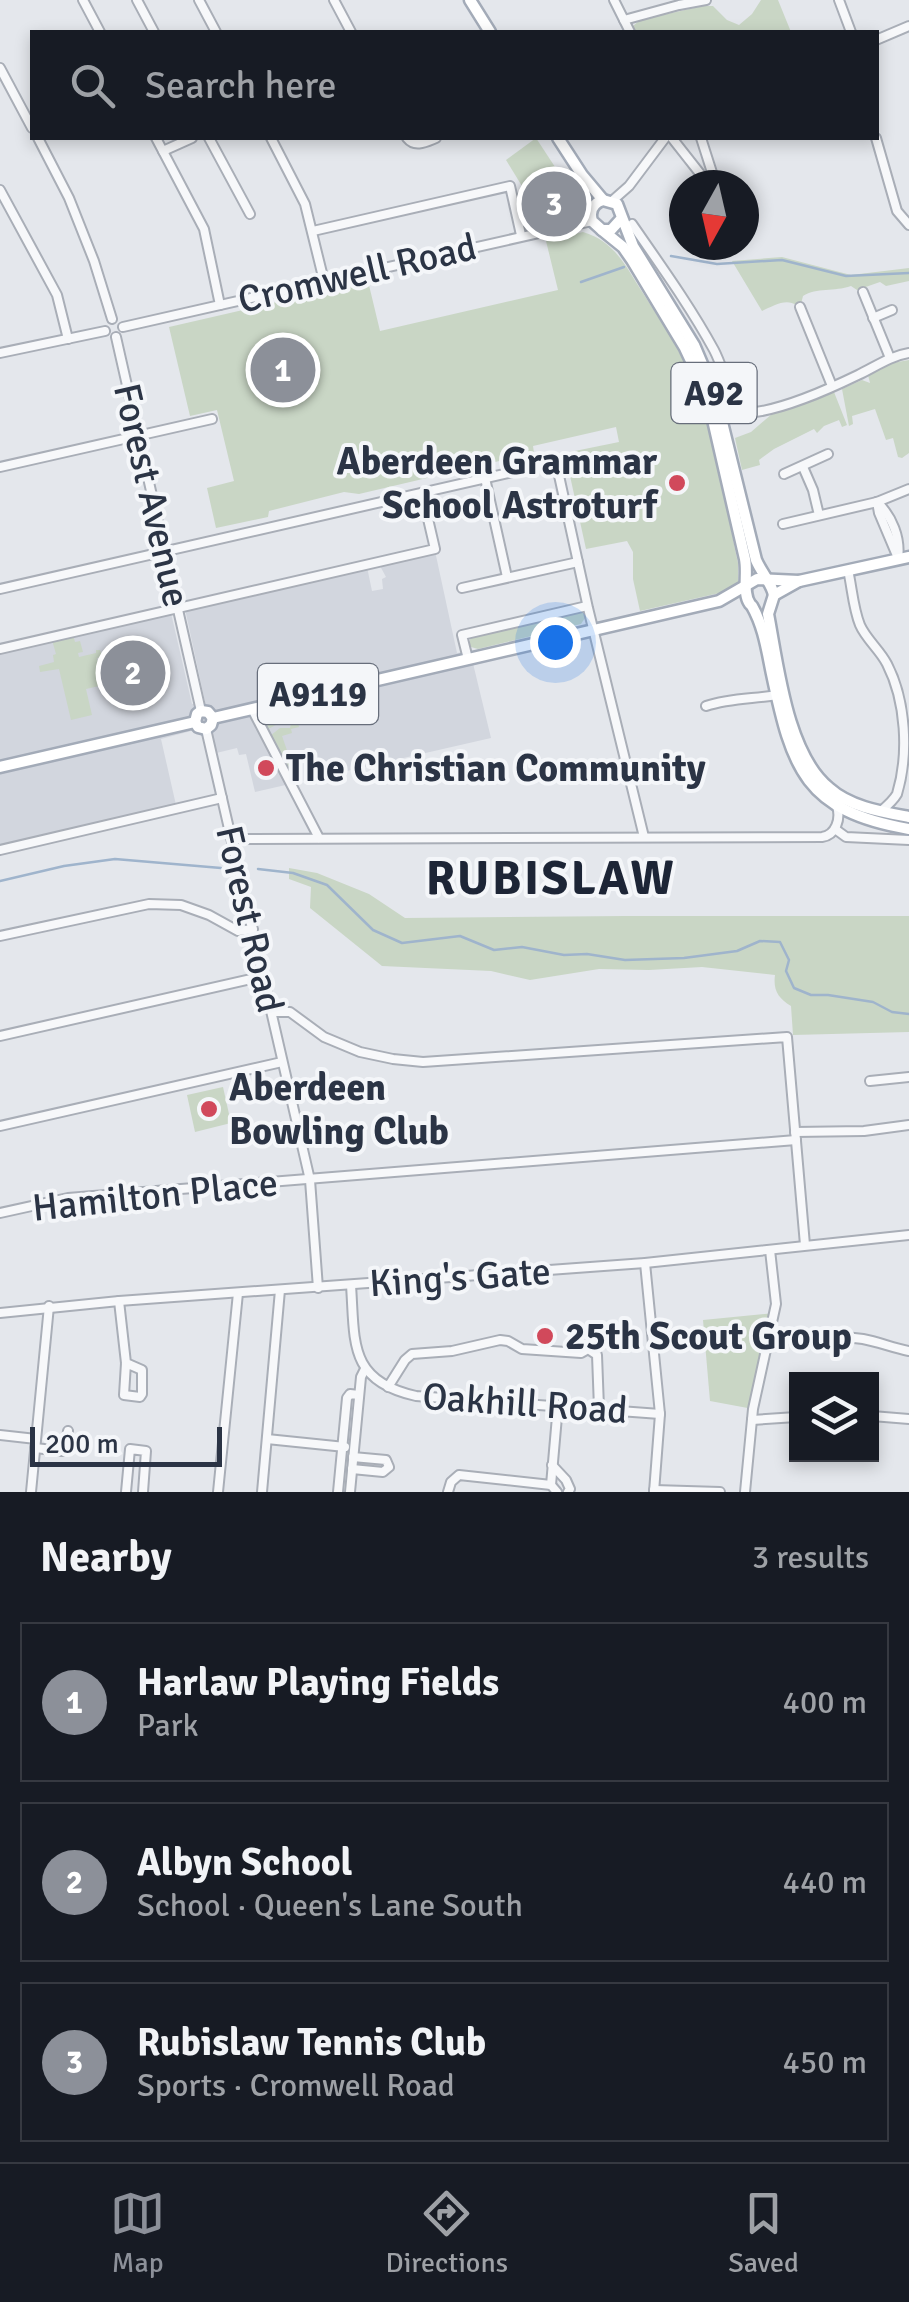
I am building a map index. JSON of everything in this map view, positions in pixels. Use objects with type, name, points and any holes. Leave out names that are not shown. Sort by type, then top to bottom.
[{"type":"main road","points":[[470,0],[489,30]]},
{"type":"main road","name":"A92","points":[[559,140],[582,175],[618,211],[633,246],[694,346],[708,378],[756,560],[772,587],[768,614],[794,734],[806,762],[836,793],[881,811],[909,816]]},
{"type":"main road","name":"A92","points":[[582,175],[592,221],[632,260],[701,382],[745,559],[746,598],[762,627],[786,736],[796,760],[813,785],[837,806],[866,820],[909,829]]},
{"type":"main road","points":[[592,208],[618,211],[612,230],[602,230]]},
{"type":"main road","points":[[747,586],[753,581],[799,581],[904,558]]},
{"type":"main road","points":[[751,605],[761,608],[799,581]]},
{"type":"main road","name":"A9119","points":[[200,721],[208,712],[212,718],[720,601],[747,586]]},
{"type":"main road","name":"A9119","points":[[720,601],[751,605]]},
{"type":"main road","points":[[0,767],[200,721]]},
{"type":"street","points":[[83,0],[99,30]]},
{"type":"street","points":[[137,0],[153,30]]},
{"type":"street","points":[[199,0],[215,30]]},
{"type":"street","points":[[334,0],[350,30]]},
{"type":"street","points":[[614,0],[629,30]]},
{"type":"street","points":[[624,20],[706,0]]},
{"type":"street","points":[[839,0],[850,30]]},
{"type":"street","points":[[879,39],[909,26]]},
{"type":"street","points":[[0,68],[30,124]]},
{"type":"street","points":[[39,140],[82,229],[112,320]]},
{"type":"street","points":[[157,140],[204,229],[220,304]]},
{"type":"street","points":[[163,151],[188,140]]},
{"type":"street","points":[[210,140],[250,214]]},
{"type":"street","points":[[272,140],[304,204],[324,281]]},
{"type":"street","points":[[667,140],[629,186],[618,211],[656,260],[710,344],[736,404],[745,413]]},
{"type":"street","points":[[671,140],[698,170]]},
{"type":"street","points":[[701,140],[708,170]]},
{"type":"street","points":[[877,140],[897,211],[909,225]]},
{"type":"street","points":[[312,231],[510,186],[522,236]]},
{"type":"street","points":[[0,190],[57,295],[68,338]]},
{"type":"street","name":"Cromwell Road","points":[[123,326],[592,221]]},
{"type":"street","points":[[646,268],[656,260]]},
{"type":"street","points":[[863,292],[890,358]]},
{"type":"street","points":[[800,307],[832,386]]},
{"type":"street","points":[[873,318],[892,310]]},
{"type":"street","points":[[112,320],[123,326],[116,337],[105,331],[112,320]]},
{"type":"street","points":[[807,325],[821,320]]},
{"type":"street","points":[[0,353],[105,331]]},
{"type":"street","name":"Forest Avenue","points":[[116,337],[200,721]]},
{"type":"street","points":[[745,413],[775,408],[890,358],[909,354]]},
{"type":"street","points":[[741,423],[745,413]]},
{"type":"street","points":[[0,468],[212,419]]},
{"type":"street","points":[[784,474],[828,454]]},
{"type":"street","points":[[0,589],[548,464],[558,471],[644,836]]},
{"type":"street","points":[[803,467],[820,515]]},
{"type":"street","points":[[485,478],[507,577]]},
{"type":"street","points":[[783,524],[878,502],[909,489]]},
{"type":"street","points":[[0,649],[435,548],[422,493]]},
{"type":"street","points":[[878,502],[886,510],[904,558]]},
{"type":"street","points":[[462,588],[578,562]]},
{"type":"street","points":[[848,570],[860,626],[884,658],[905,708],[904,784],[881,811]]},
{"type":"street","points":[[468,659],[462,636],[588,606]]},
{"type":"street","points":[[706,706],[735,698],[777,695]]},
{"type":"street","points":[[252,709],[319,838]]},
{"type":"street","name":"Forest Road","points":[[200,721],[232,839],[310,1180],[318,1288]]},
{"type":"street","points":[[0,850],[222,798]]},
{"type":"street","points":[[232,839],[822,837],[835,829],[837,806]]},
{"type":"street","points":[[835,829],[846,836],[909,840]]},
{"type":"street","points":[[0,936],[149,904],[181,906],[209,914],[238,930],[252,930]]},
{"type":"street","points":[[0,1036],[264,976]]},
{"type":"street","points":[[272,1012],[290,1012],[324,1037],[360,1052],[423,1062],[787,1037],[805,1246]]},
{"type":"street","points":[[0,1126],[282,1062]]},
{"type":"street","points":[[870,1081],[909,1077]]},
{"type":"street","name":"Hamilton Place","points":[[0,1213],[68,1198],[909,1126]]},
{"type":"street","name":"King's Gate","points":[[5,1312],[645,1263],[909,1235]]},
{"type":"street","points":[[746,1492],[752,1420],[776,1304],[770,1250]]},
{"type":"street","points":[[645,1263],[660,1414],[654,1491],[720,1492]]},
{"type":"street","points":[[350,1492],[361,1376],[365,1370],[356,1348],[351,1285]]},
{"type":"street","points":[[262,1492],[280,1290]]},
{"type":"street","points":[[218,1492],[238,1292]]},
{"type":"street","points":[[119,1301],[126,1363]]},
{"type":"street","points":[[31,1492],[49,1306]]},
{"type":"street","points":[[768,1342],[844,1336],[909,1351]]},
{"type":"street","points":[[388,1387],[412,1354],[452,1351],[500,1340],[522,1349],[581,1353],[588,1350],[597,1355],[599,1408]]},
{"type":"street","name":"Oakhill Road","points":[[365,1370],[388,1387],[416,1396],[660,1414]]},
{"type":"street","points":[[338,1492],[347,1398],[350,1394],[359,1395]]},
{"type":"street","points":[[448,1492],[458,1475],[554,1489],[552,1465],[558,1405]]},
{"type":"street","points":[[752,1420],[789,1417]]},
{"type":"street","points":[[879,1417],[909,1419]]},
{"type":"street","points":[[0,1435],[61,1453],[68,1431]]},
{"type":"street","points":[[267,1439],[342,1446],[386,1460],[389,1467],[382,1472],[352,1469]]},
{"type":"street","points":[[126,1492],[130,1450],[146,1451],[143,1492]]},
{"type":"street","points":[[552,1465],[566,1480],[568,1492]]},
{"type":"shaded area","points":[[435,551],[457,653],[470,651],[491,738],[255,792],[246,754],[239,755],[237,748],[212,754],[207,734],[191,731],[161,739],[176,805],[0,847],[0,652],[171,613],[192,704],[205,702],[185,609],[367,567],[372,591],[383,589],[382,579],[386,577],[379,564]]},
{"type":"green space","points":[[761,0],[778,0],[790,30],[635,30],[633,26],[640,20],[703,6],[713,6],[727,20],[739,25]]},
{"type":"green space","points":[[537,140],[557,170],[525,191],[506,160]]},
{"type":"green space","points":[[570,183],[577,213],[537,222],[530,192]]},
{"type":"green space","points":[[583,232],[603,241],[624,263],[689,371],[715,450],[738,563],[738,582],[724,592],[640,611],[633,579],[633,552],[627,541],[586,549],[565,453],[619,442],[616,427],[533,446],[534,453],[359,494],[344,492],[269,511],[268,517],[216,528],[207,488],[234,481],[217,410],[190,416],[169,327],[368,281],[380,331],[558,290],[546,241]]},
{"type":"green space","points":[[782,257],[851,275],[909,268],[909,281],[886,286],[880,282],[857,290],[851,286],[814,291],[803,296],[801,304],[784,303],[762,311],[732,261]]},
{"type":"green space","points":[[909,360],[909,453],[902,458],[898,457],[893,438],[886,440],[875,409],[852,416],[853,424],[849,426],[842,389],[862,380],[870,383],[868,375],[892,363]]},
{"type":"green space","points":[[834,392],[847,425],[842,427],[839,420],[817,433],[814,429],[774,449],[759,460],[760,465],[742,470],[735,438],[751,432],[772,414]]},
{"type":"green space","points":[[582,610],[585,618],[581,624],[478,649],[469,644],[471,636]]},
{"type":"green space","points":[[73,635],[83,652],[78,653],[79,657],[96,650],[101,653],[120,649],[121,653],[97,658],[103,685],[86,689],[92,715],[71,720],[59,669],[40,672],[39,666],[54,662],[52,640]]},
{"type":"green space","points":[[295,708],[299,727],[282,736],[289,756],[285,757],[299,781],[295,782],[270,736],[280,728],[290,728],[294,718],[281,715],[276,725],[268,729],[262,717]]},
{"type":"green space","points":[[289,868],[317,873],[369,894],[405,918],[909,916],[909,1032],[793,1035],[791,1006],[777,993],[775,975],[702,967],[599,969],[530,980],[491,971],[382,966],[310,908],[311,887],[289,879]]},
{"type":"green space","name":"Aberdeen Bowling Club","points":[[223,1087],[231,1123],[195,1132],[187,1095]]},
{"type":"green space","points":[[775,1313],[753,1409],[710,1401],[703,1320]]},
{"type":"waterway","points":[[694,260],[717,264],[782,260],[846,276],[909,273]]},
{"type":"waterway","points":[[581,282],[624,267]]},
{"type":"waterway","points":[[0,881],[115,859],[221,868]]},
{"type":"waterway","points":[[258,869],[293,873],[327,885],[373,930],[402,943],[460,936],[494,950],[522,947],[625,960],[684,958],[737,951],[760,941],[780,942],[789,960],[786,971],[794,988],[811,995],[873,1002],[892,1012],[909,1014]]},
{"type":"place","name":"Rubislaw Tennis Club","points":[[554,204]]},
{"type":"place","name":"Harlaw Playing Fields","points":[[283,370]]},
{"type":"place","name":"Aberdeen Grammar School Astroturf","points":[[677,483]]},
{"type":"place","name":"Albyn School","points":[[133,673]]},
{"type":"place","name":"The Christian Community","points":[[266,768]]},
{"type":"place","name":"Aberdeen Bowling Club","points":[[209,1109]]},
{"type":"place","name":"25th Scout Group","points":[[545,1336]]},
{"type":"district","name":"RUBISLAW","points":[[551,877]]}]
